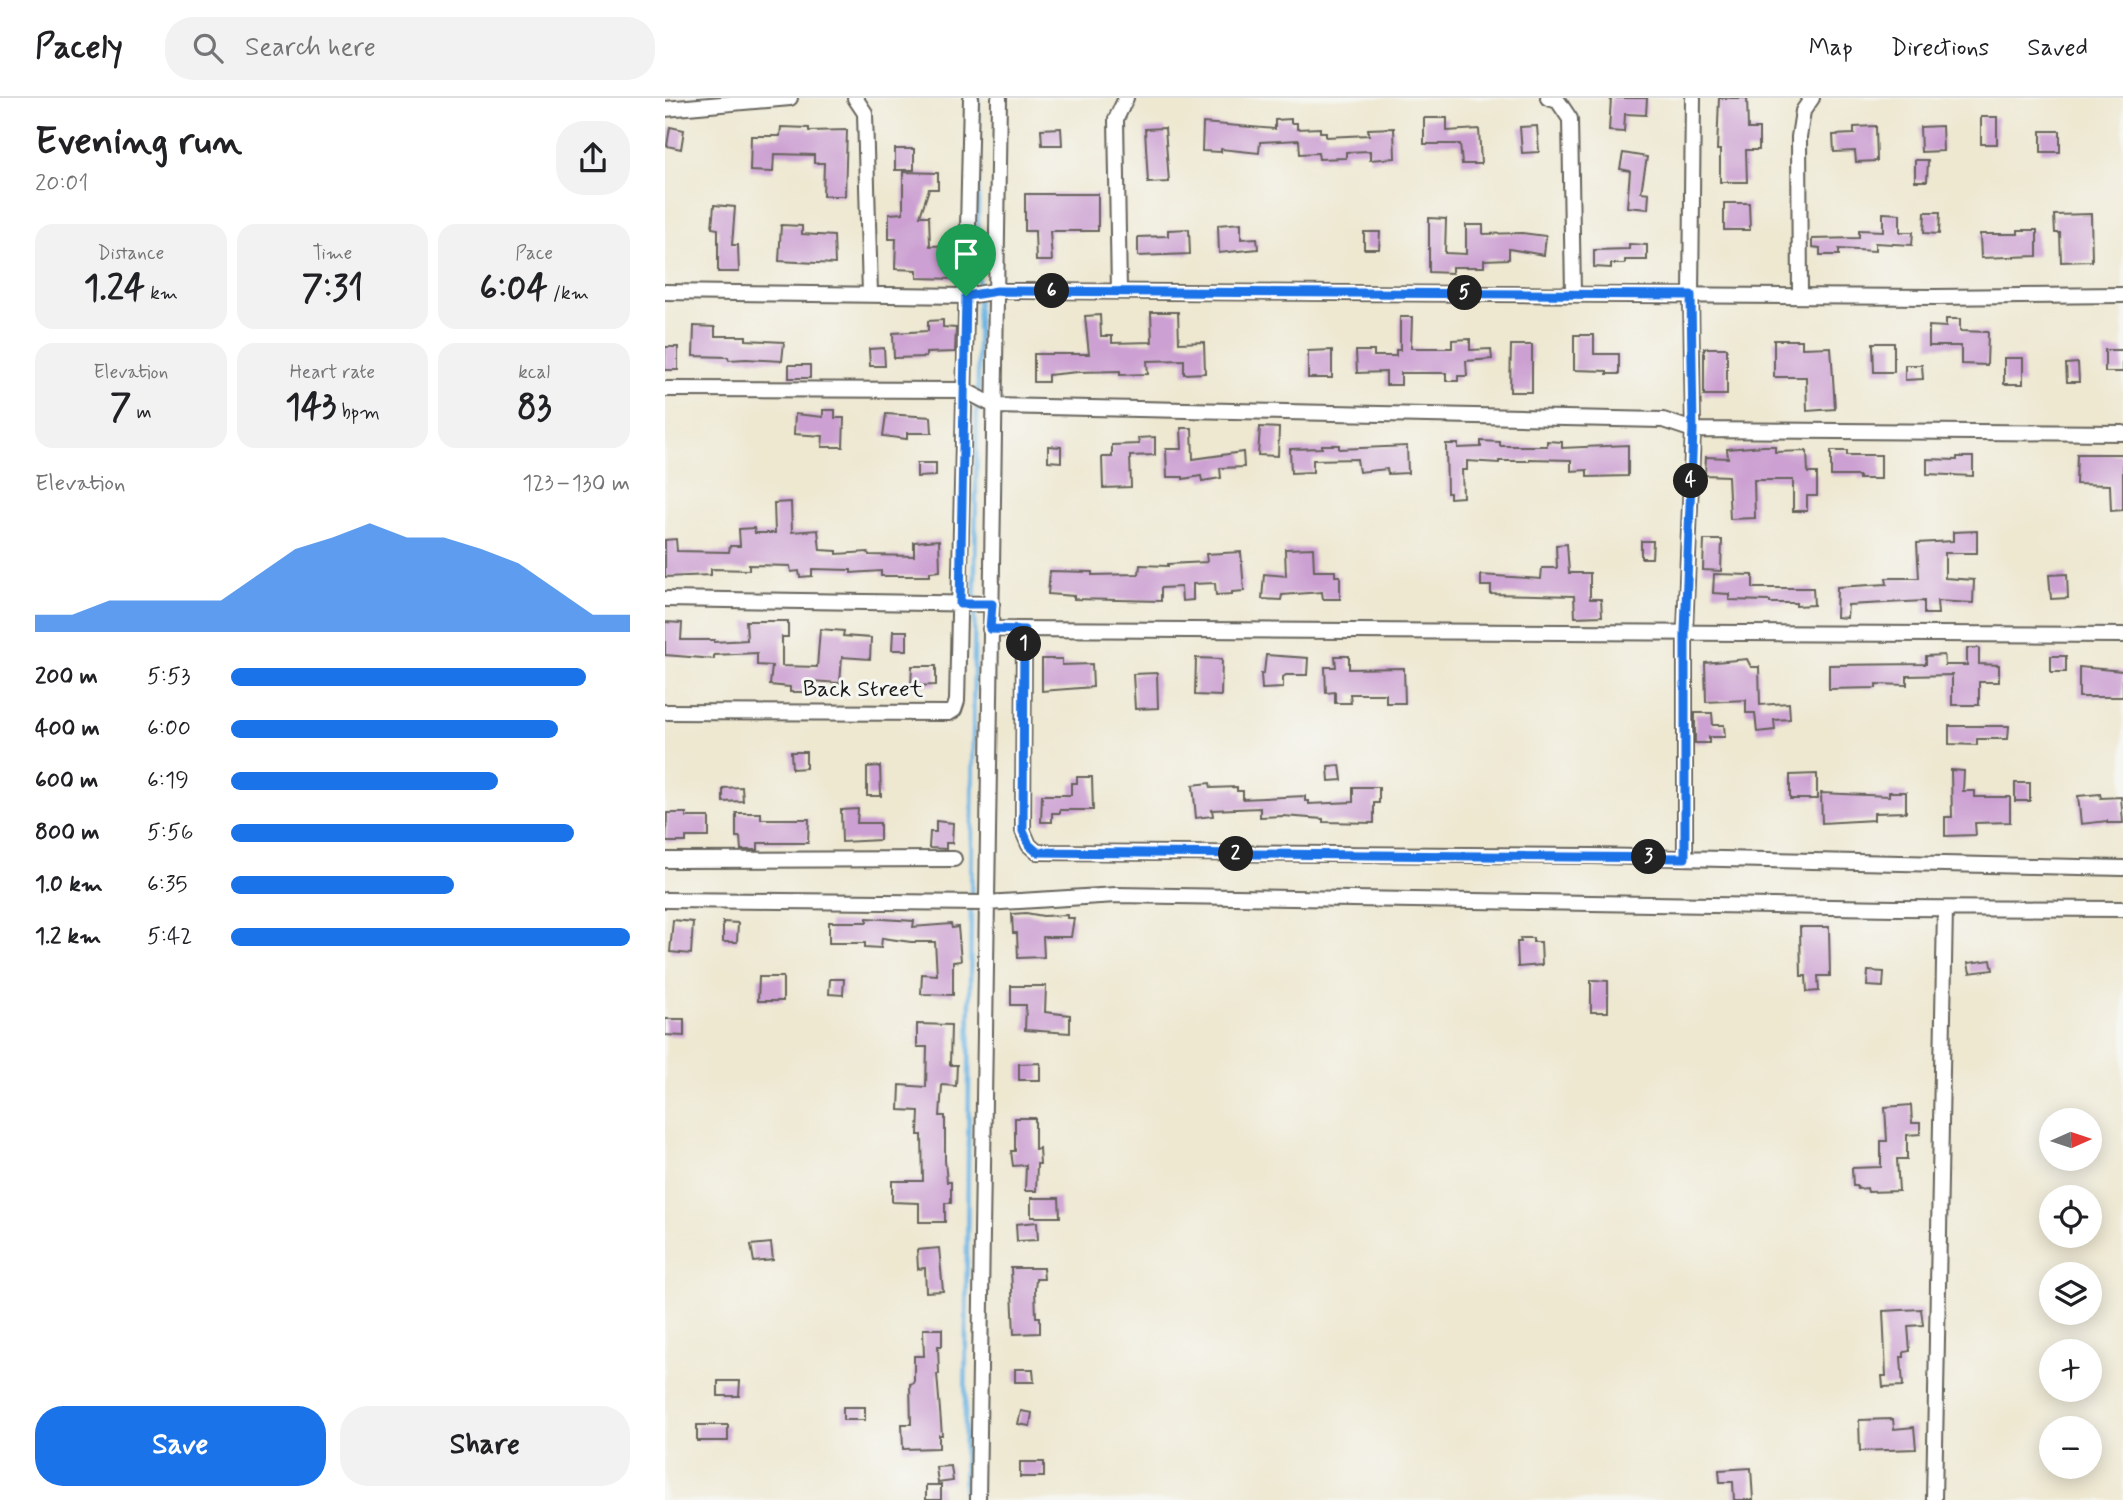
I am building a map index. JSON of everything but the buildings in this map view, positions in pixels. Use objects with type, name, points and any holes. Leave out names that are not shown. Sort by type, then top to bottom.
[{"type":"street","points":[[665,109],[790,98]]},
{"type":"street","points":[[855,98],[865,113],[870,294]]},
{"type":"street","points":[[960,604],[971,98]]},
{"type":"street","points":[[978,1500],[999,98]]},
{"type":"street","points":[[1119,291],[1116,119],[1126,98]]},
{"type":"street","points":[[1548,98],[1558,101],[1570,119],[1573,293]]},
{"type":"street","points":[[1685,858],[1685,631],[1693,430],[1693,98]]},
{"type":"street","points":[[1800,296],[1799,136],[1803,111],[1811,98]]},
{"type":"street","points":[[665,292],[966,296],[997,291],[1800,296],[2123,295]]},
{"type":"street","points":[[665,389],[964,390],[995,405],[1663,420],[1693,430],[2123,433]]},
{"type":"street","points":[[665,600],[992,604]]},
{"type":"street","name":"Back Street","points":[[665,712],[949,713],[954,710],[957,701],[960,604]]},
{"type":"street","points":[[990,629],[2123,635]]},
{"type":"street","points":[[1024,630],[1023,831],[1029,845],[1037,852],[1685,858],[2123,868]]},
{"type":"street","points":[[665,860],[954,859]]},
{"type":"street","points":[[665,900],[986,903],[1116,895],[1945,909],[2123,909]]},
{"type":"street","points":[[1934,1500],[1945,909]]},
{"type":"waterway","points":[[978,98],[978,393]]},
{"type":"waterway","points":[[964,1500],[977,402]]},
{"type":"route","points":[[997,291],[1691,295],[1693,430],[1685,631],[1685,858],[1037,852],[1029,845],[1023,831],[1024,630],[990,629],[992,604],[960,604],[966,296],[997,291]]}]
